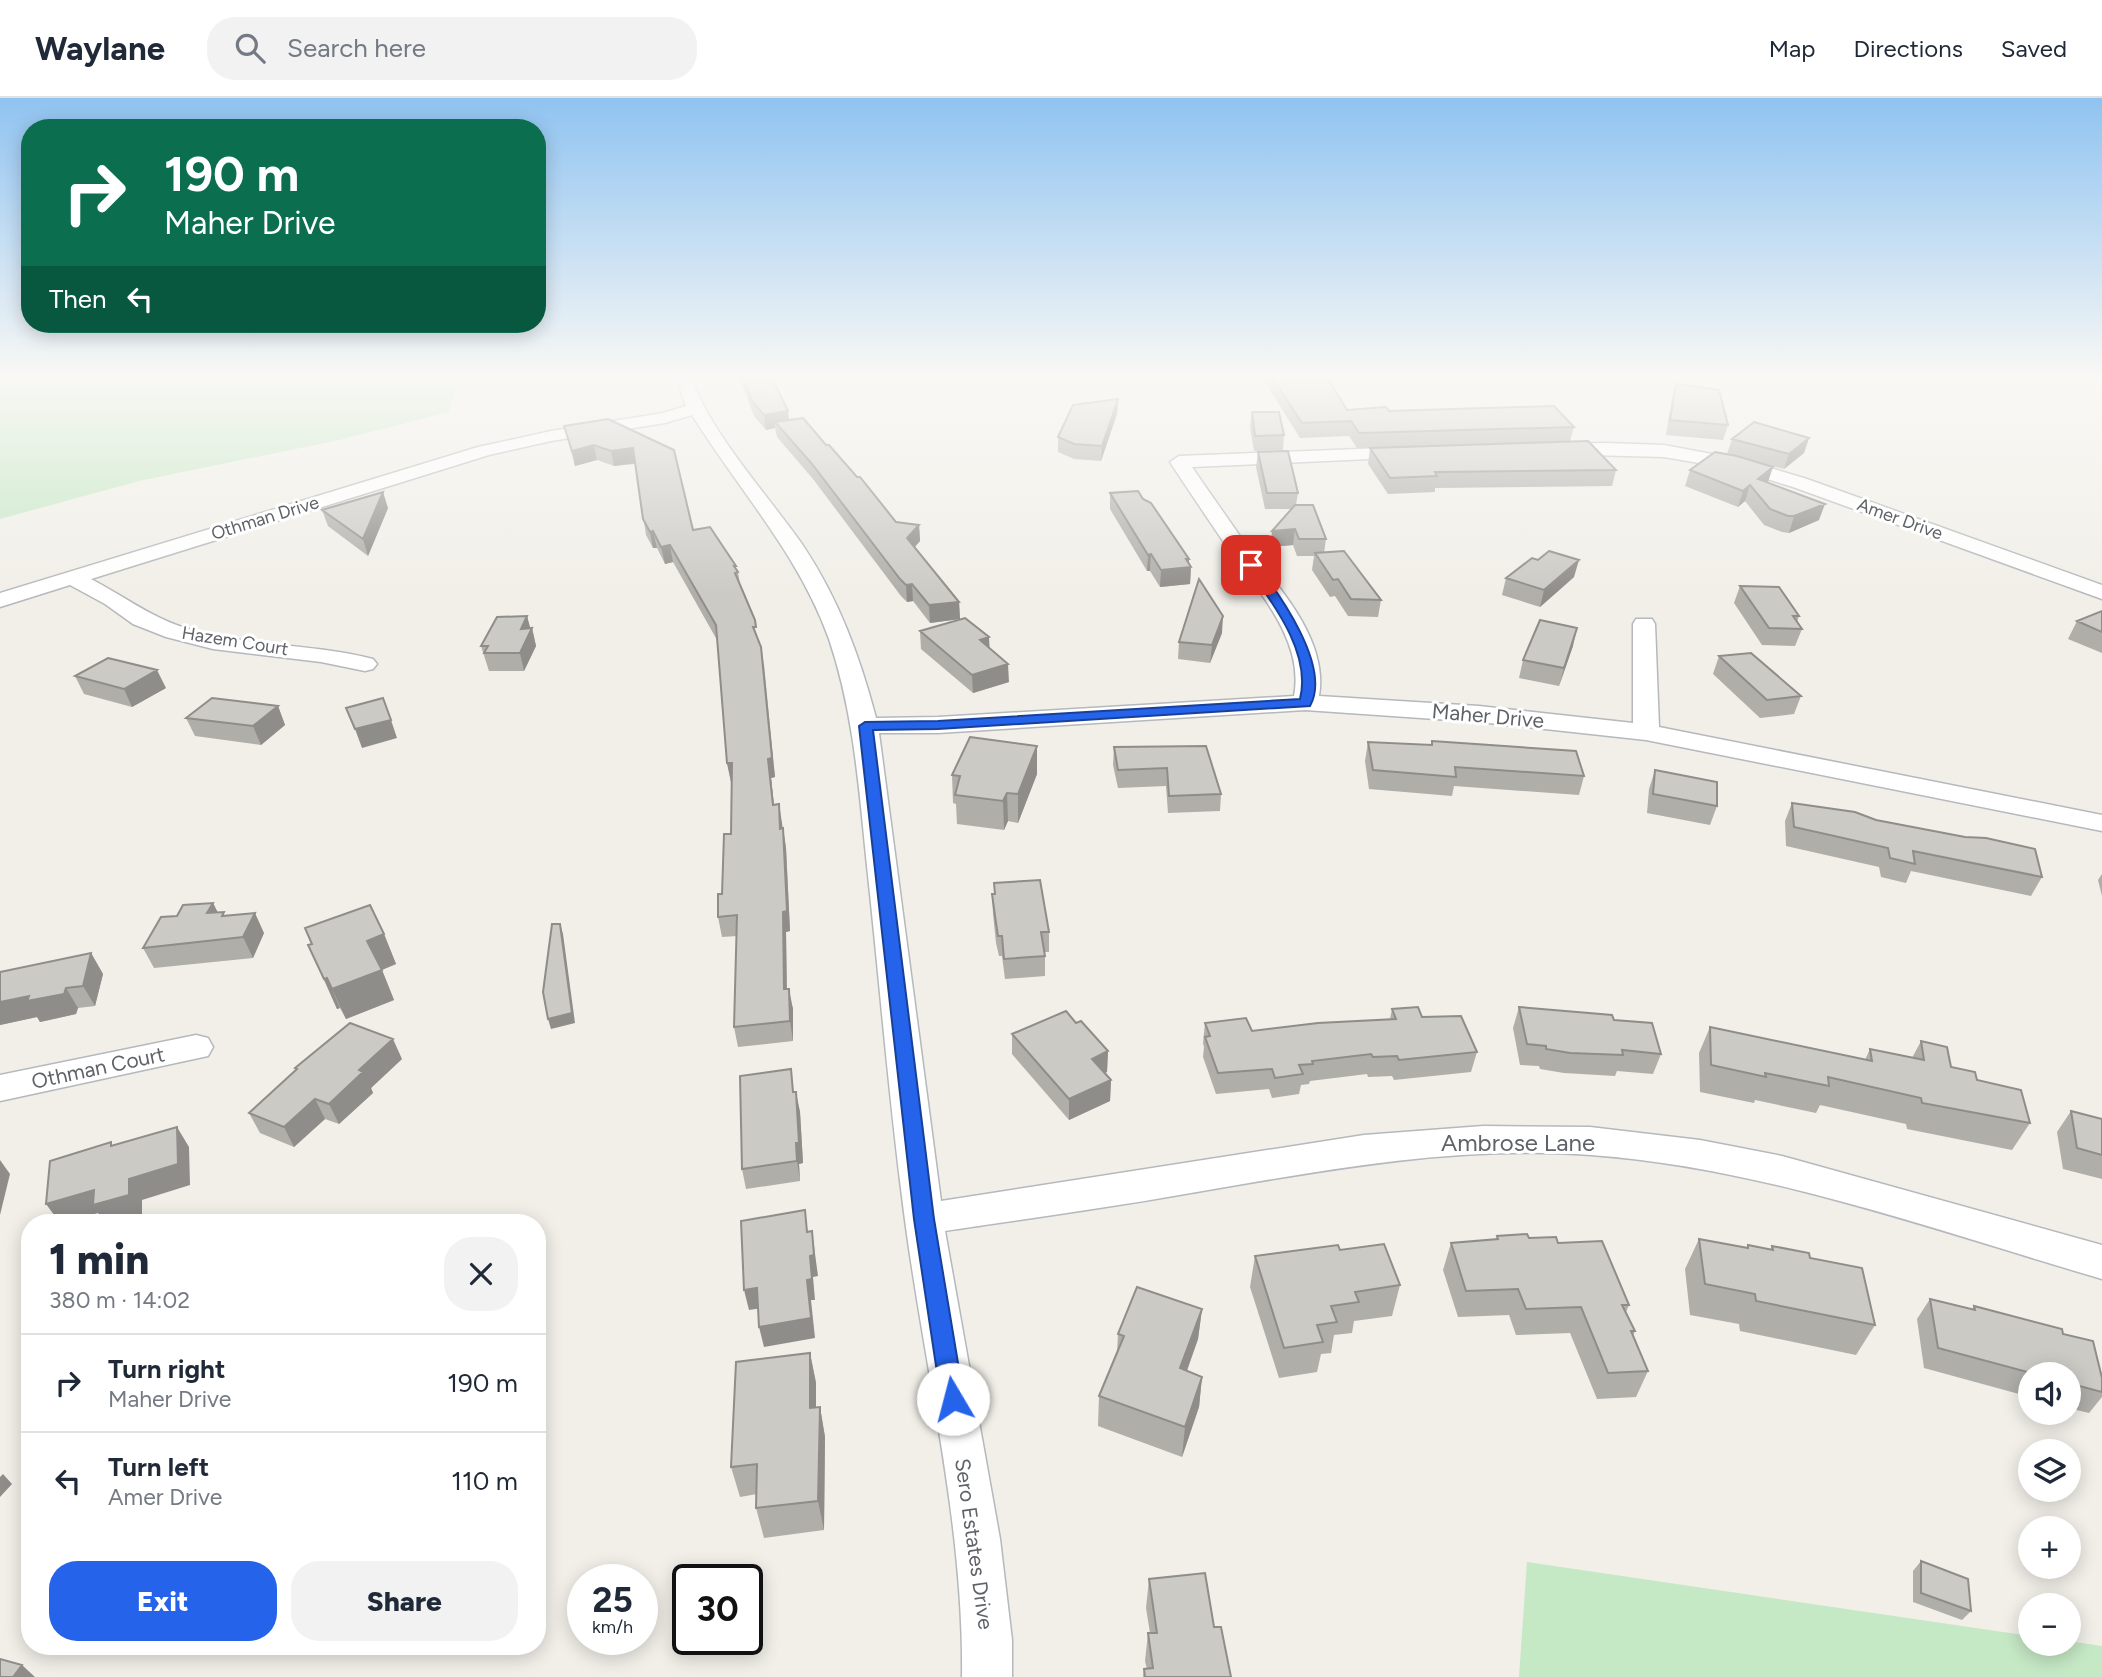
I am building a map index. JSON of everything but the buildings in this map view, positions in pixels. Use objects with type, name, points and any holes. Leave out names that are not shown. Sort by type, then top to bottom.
[{"type":"street","name":"Othman Drive","points":[[0,600],[499,448]]},
{"type":"street","name":"Sero Estates Drive","points":[[724,448],[804,563],[830,609],[849,660],[865,726],[924,1219],[977,1539],[987,1640],[987,1677]]},
{"type":"street","name":"Amer Drive","points":[[1529,450],[1639,449],[1694,454],[1737,464],[1800,483],[2102,592]]},
{"type":"street","points":[[1305,703],[1308,696],[1306,663],[1292,626],[1278,600],[1179,462],[1434,453]]},
{"type":"street","name":"Hazem Court","points":[[75,579],[113,599],[141,619],[174,632],[214,642],[321,655],[365,664]]},
{"type":"street","points":[[1644,624],[1646,732]]},
{"type":"street","name":"Maher Drive","points":[[865,726],[938,725],[1305,703],[1479,714],[1646,732],[2102,823]]},
{"type":"street","name":"Othman Court","points":[[0,1088],[196,1047]]},
{"type":"street","name":"Ambrose Lane","points":[[924,1219],[1364,1149],[1483,1140],[1590,1141],[1700,1154],[1782,1171],[2102,1262]]},
{"type":"green space","points":[[0,448],[302,448],[139,481],[0,519]]},
{"type":"green space","points":[[1527,1562],[2018,1634],[2018,1656],[2081,1656],[2081,1643],[2102,1646],[2102,1677],[1519,1677]]},
{"type":"route","points":[[953,1399],[924,1219],[865,726],[938,725],[1305,703],[1308,696],[1306,663],[1300,645],[1278,600],[1251,565]]}]
